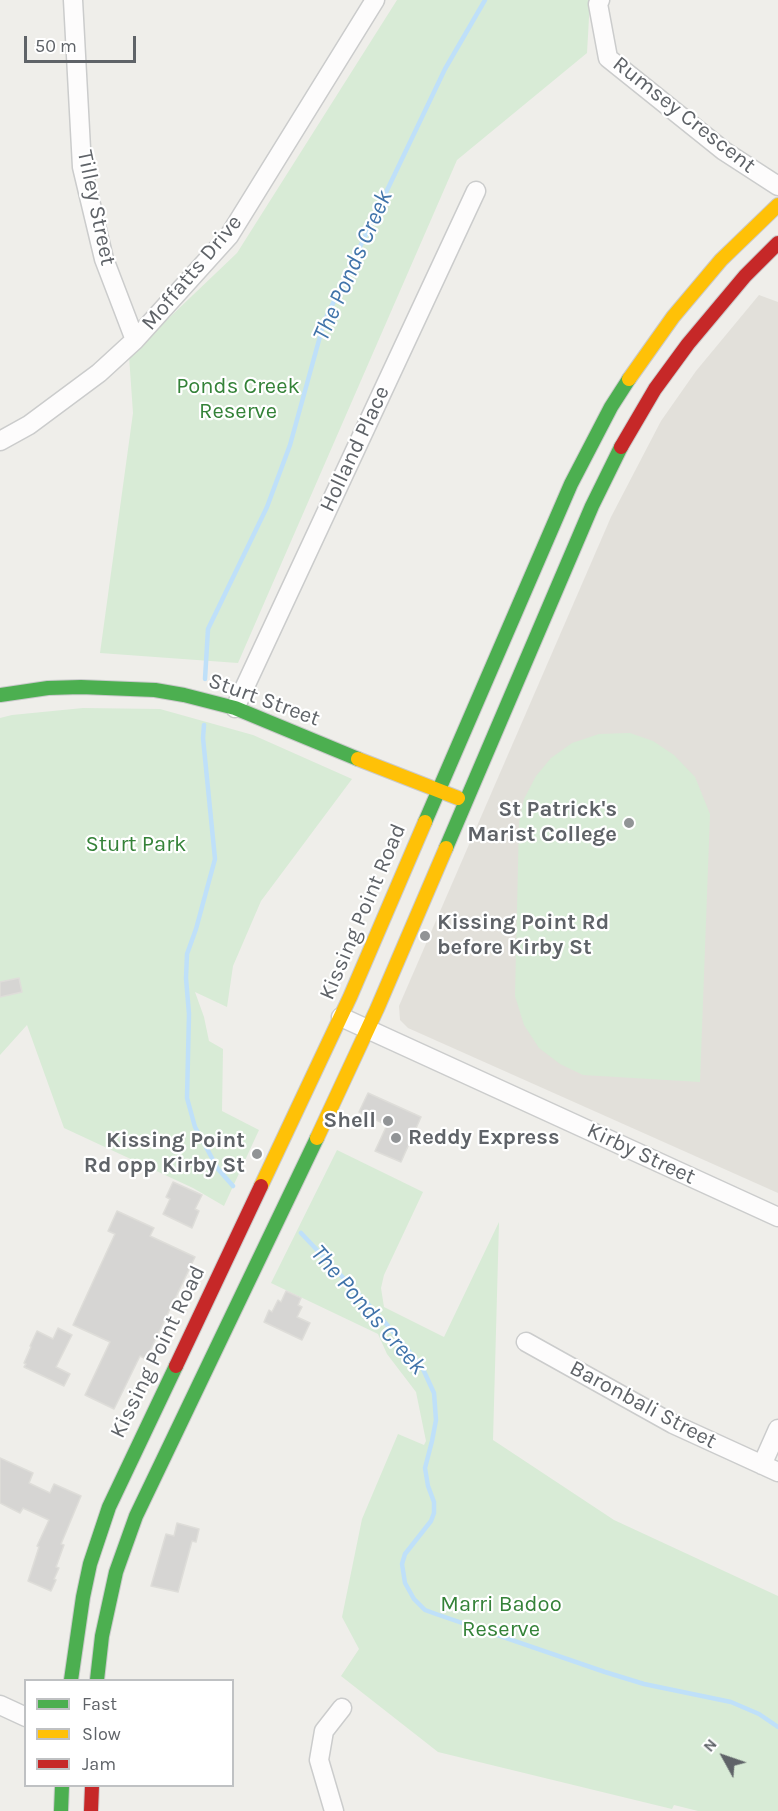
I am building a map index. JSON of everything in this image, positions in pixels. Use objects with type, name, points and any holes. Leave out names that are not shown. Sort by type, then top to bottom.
[{"type":"main road","name":"Kissing Point Road","points":[[71,1679],[83,1597],[93,1555],[109,1507],[341,1017],[571,484],[611,407],[646,353],[721,260],[778,205]]},
{"type":"main road","points":[[97,1679],[102,1636],[116,1572],[136,1516],[368,1029],[592,506],[625,438],[655,389],[688,344],[745,276],[778,243]]},
{"type":"main road","name":"Sturt Street","points":[[0,695],[48,688],[120,688],[184,695],[235,708],[467,802]]},
{"type":"main road","points":[[61,1811],[62,1787]]},
{"type":"main road","points":[[91,1811],[92,1787]]},
{"type":"street","name":"Tilley Street","points":[[73,0],[82,167],[104,259],[135,340]]},
{"type":"street","name":"Moffatts Drive","points":[[0,441],[29,425],[99,373],[135,340],[229,236],[375,0]]},
{"type":"street","name":"Rumsey Crescent","points":[[600,0],[598,4],[608,58],[724,151],[778,186]]},
{"type":"street","name":"Holland Place","points":[[235,708],[476,191]]},
{"type":"street","name":"Kirby Street","points":[[341,1017],[778,1217]]},
{"type":"street","name":"Baronbali Street","points":[[526,1342],[673,1424],[770,1468],[778,1429]]},
{"type":"street","points":[[0,1705],[24,1716]]},
{"type":"street","points":[[334,1811],[319,1760],[324,1731],[342,1707]]},
{"type":"shaded area","name":"St Patrick's Marist College","points":[[759,295],[778,302],[778,1193],[408,1028],[400,1020],[399,1006],[611,517],[661,421],[696,371]]},
{"type":"green space","name":"Ponds Creek Reserve","points":[[397,0],[590,0],[587,53],[457,160],[238,663],[100,653],[133,413],[129,356],[237,253]]},
{"type":"green space","name":"Sturt Park","points":[[83,708],[160,709],[253,735],[352,779],[261,901],[233,966],[227,1007],[195,992],[209,1041],[223,1049],[222,1111],[259,1130],[224,1206],[193,1188],[64,1128],[27,1025],[0,1055],[0,718]]},
{"type":"green space","points":[[630,733],[653,741],[674,755],[695,777],[710,814],[700,1082],[583,1075],[560,1064],[539,1048],[524,1025],[515,996],[519,822],[524,799],[536,776],[551,758],[572,743],[599,734]]},
{"type":"green space","name":"Marri Badoo Reserve","points":[[337,1150],[423,1192],[384,1275],[381,1288],[384,1307],[444,1337],[499,1222],[493,1440],[614,1520],[778,1596],[778,1811],[698,1811],[674,1805],[672,1809],[438,1752],[341,1676],[359,1649],[342,1617],[362,1519],[398,1434],[424,1445],[426,1441],[416,1392],[387,1354],[378,1334],[271,1283]]},
{"type":"building","points":[[19,978],[22,992],[0,997],[0,982]]},
{"type":"building","name":"Reddy Express","points":[[368,1093],[421,1117],[401,1162],[375,1151],[387,1125],[359,1112]]},
{"type":"building","points":[[173,1182],[202,1195],[195,1209],[199,1211],[192,1228],[163,1214],[170,1199],[166,1197]]},
{"type":"building","points":[[117,1211],[154,1228],[150,1236],[195,1257],[146,1359],[140,1356],[114,1409],[85,1395],[110,1342],[73,1325],[115,1234],[108,1231]]},
{"type":"building","points":[[286,1291],[301,1298],[298,1305],[302,1307],[297,1317],[310,1323],[302,1340],[264,1322],[269,1310],[272,1312],[278,1300],[281,1302]]},
{"type":"building","points":[[58,1328],[72,1335],[56,1367],[70,1374],[64,1386],[24,1367],[37,1331],[53,1339]]},
{"type":"building","points":[[0,1458],[33,1473],[29,1483],[50,1493],[54,1484],[81,1496],[61,1544],[64,1545],[56,1567],[59,1568],[54,1579],[56,1580],[51,1591],[28,1581],[39,1547],[37,1546],[49,1520],[23,1508],[20,1513],[0,1503]]},
{"type":"building","points":[[177,1523],[199,1529],[196,1542],[192,1541],[178,1592],[151,1586],[166,1534],[174,1536]]},
{"type":"waterway","name":"The Ponds Creek","points":[[205,679],[208,629],[267,507],[290,445],[324,322],[445,69],[485,0]]},
{"type":"waterway","name":"The Ponds Creek","points":[[204,725],[203,738],[215,859],[187,954],[189,1014],[187,1098],[195,1127],[218,1169],[233,1186]]},
{"type":"waterway","name":"The Ponds Creek","points":[[301,1233],[383,1320],[422,1367],[434,1393],[436,1420],[425,1468],[434,1502],[434,1513],[431,1521],[405,1554],[402,1564],[405,1583],[414,1599],[425,1610],[605,1672],[644,1684],[731,1702],[759,1714],[778,1727]]},
{"type":"traffic: fast","points":[[425,822],[571,484],[611,407],[629,379]]},
{"type":"traffic: fast","points":[[446,848],[592,506],[621,447]]},
{"type":"traffic: fast","points":[[0,695],[48,688],[81,687],[155,690],[184,695],[235,708],[358,759]]},
{"type":"traffic: fast","points":[[97,1679],[102,1636],[116,1572],[136,1516],[317,1138]]},
{"type":"traffic: fast","points":[[71,1679],[90,1564],[109,1507],[176,1366]]},
{"type":"traffic: fast","points":[[61,1811],[62,1787]]},
{"type":"traffic: slow","points":[[629,379],[673,317],[721,260],[778,205]]},
{"type":"traffic: slow","points":[[358,759],[458,798]]},
{"type":"traffic: slow","points":[[261,1186],[350,997],[425,822]]},
{"type":"traffic: slow","points":[[317,1138],[377,1009],[446,848]]},
{"type":"traffic: jam","points":[[621,447],[655,389],[688,344],[745,276],[778,243]]},
{"type":"traffic: jam","points":[[176,1366],[261,1186]]},
{"type":"traffic: jam","points":[[91,1811],[92,1787]]},
{"type":"place","name":"St Patrick's Marist College","points":[[629,823]]},
{"type":"place","name":"Kissing Point Rd before Kirby St","points":[[425,936]]},
{"type":"place","name":"Shell","points":[[388,1121]]},
{"type":"place","name":"Reddy Express","points":[[396,1138]]},
{"type":"place","name":"Kissing Point Rd opp Kirby St","points":[[257,1154]]}]
